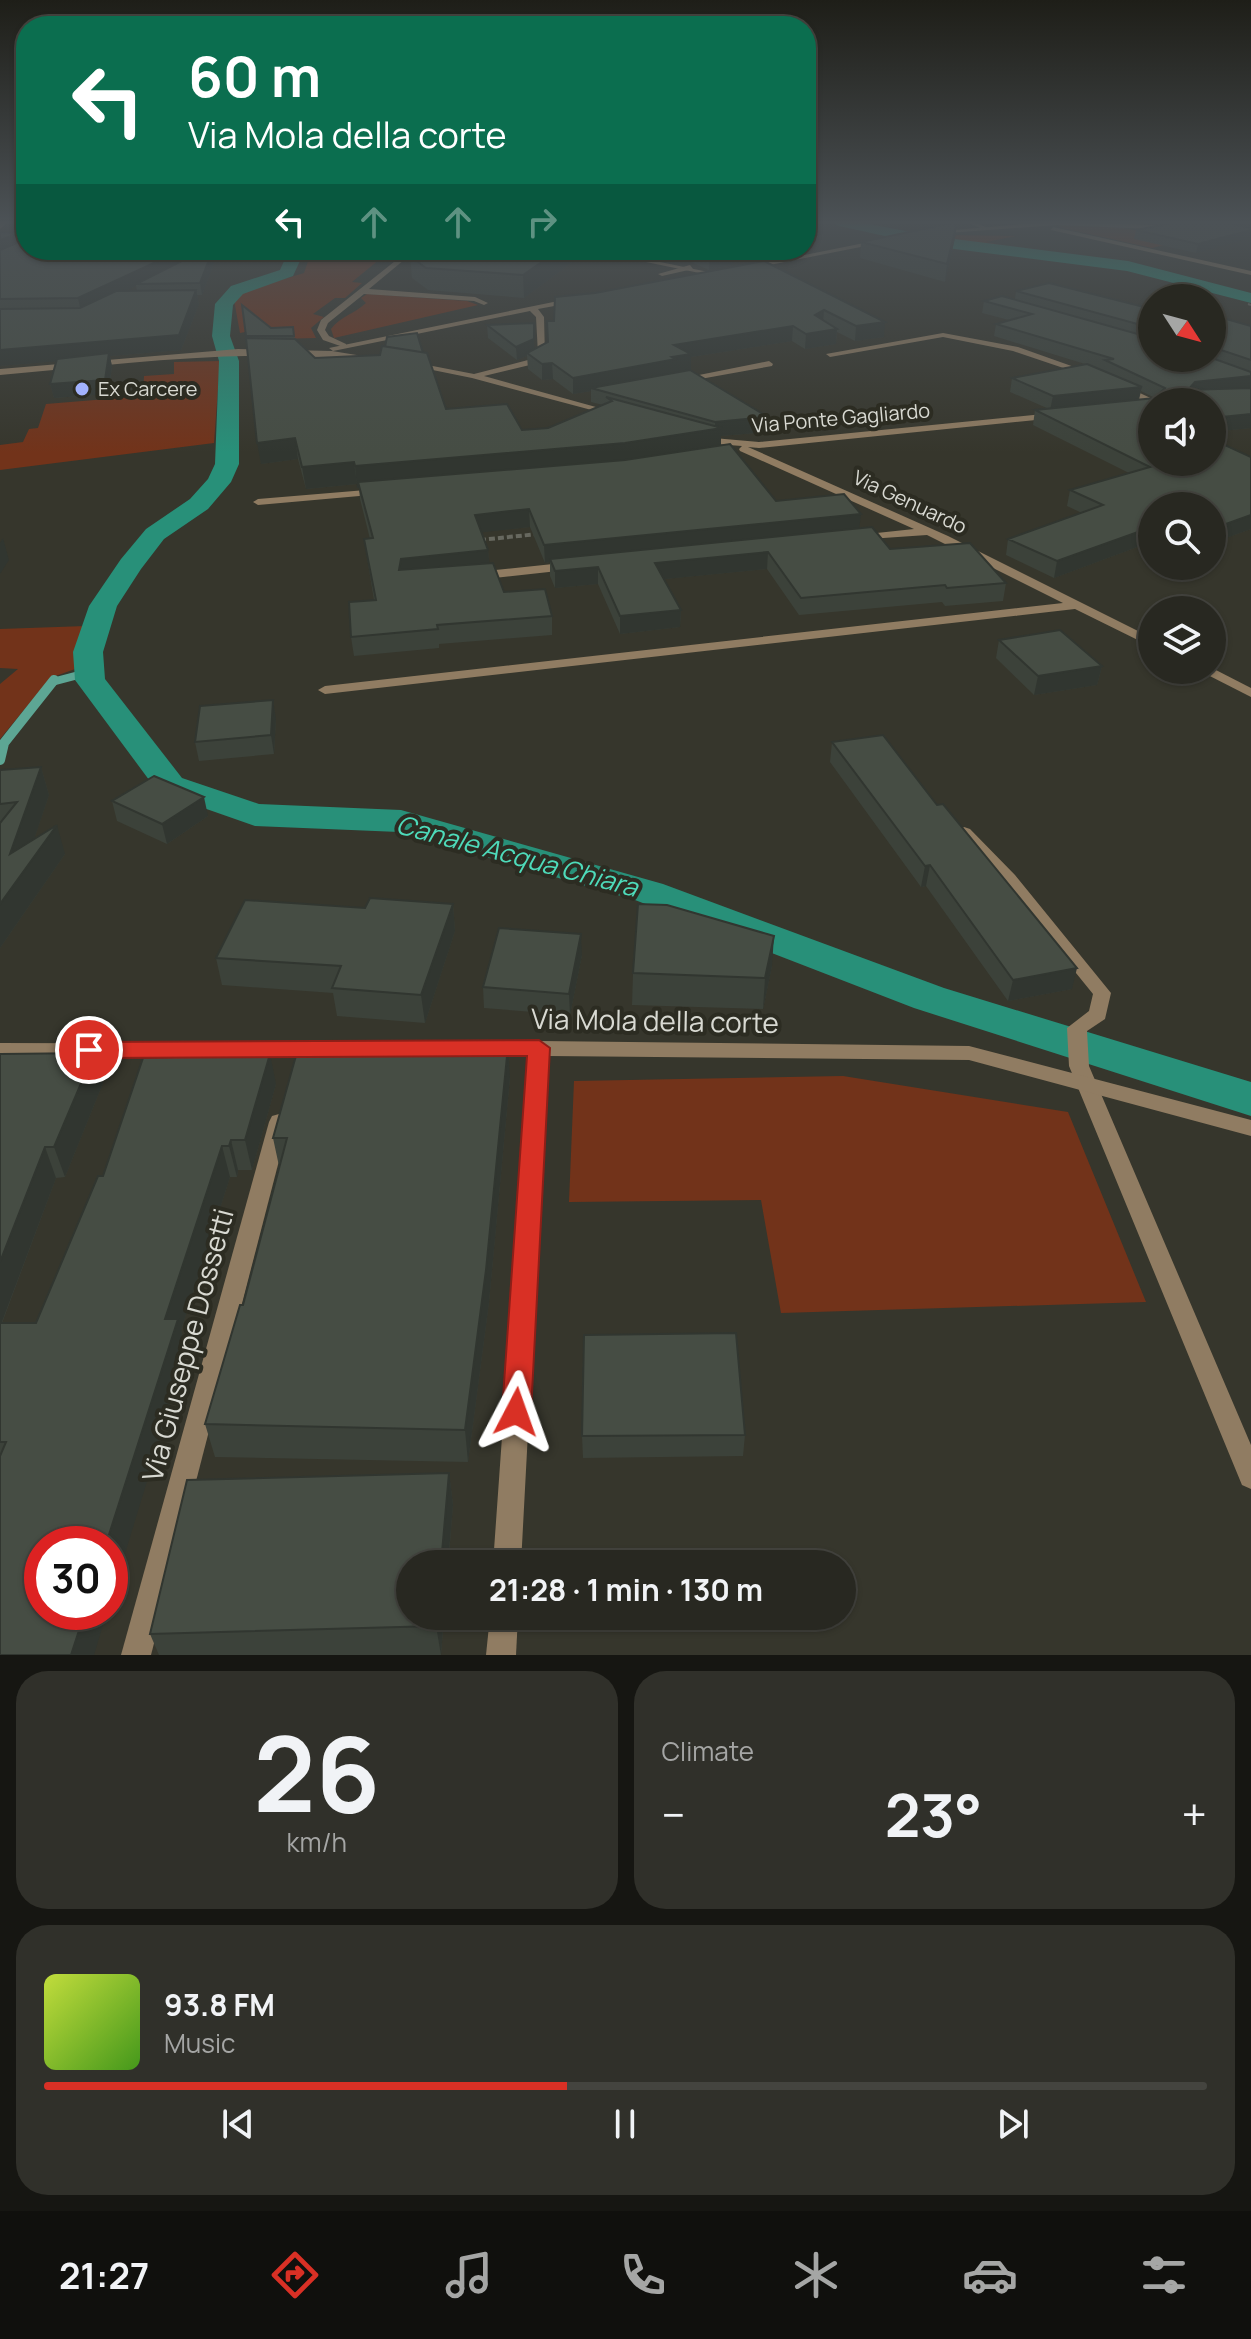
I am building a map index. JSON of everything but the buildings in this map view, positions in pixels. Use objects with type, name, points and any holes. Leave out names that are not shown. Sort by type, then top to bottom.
[{"type":"street","points":[[343,346],[326,338],[321,330],[324,322],[350,299]]},
{"type":"street","points":[[476,299],[484,303]]},
{"type":"street","points":[[303,352],[576,299]]},
{"type":"street","points":[[473,376],[531,362],[542,355],[540,317],[533,309]]},
{"type":"street","points":[[830,354],[943,335],[1015,349],[1096,377]]},
{"type":"street","points":[[844,343],[856,349]]},
{"type":"street","points":[[0,372],[254,353],[303,352],[388,361]]},
{"type":"street","points":[[402,364],[473,376],[623,418]]},
{"type":"street","points":[[666,382],[769,364]]},
{"type":"street","points":[[1110,382],[1138,396]]},
{"type":"street","points":[[563,401],[592,396]]},
{"type":"street","name":"Via Ponte Gagliardo","points":[[683,434],[732,450],[1064,415]]},
{"type":"street","name":"Via Genuardo","points":[[732,450],[749,451],[928,531],[1138,636]]},
{"type":"street","points":[[258,502],[396,490]]},
{"type":"street","points":[[849,538],[928,531]]},
{"type":"street","points":[[454,578],[581,565]]},
{"type":"street","points":[[325,690],[1077,605]]},
{"type":"street","points":[[1226,680],[1251,693]]},
{"type":"street","points":[[947,815],[1009,879],[1102,993],[1098,1014],[1077,1028],[1083,1075],[1251,1476]]},
{"type":"street","points":[[508,1550],[539,1048]]},
{"type":"street","name":"Via Mola della corte","points":[[464,1049],[969,1053],[1083,1075],[1251,1128]]},
{"type":"street","points":[[0,1050],[343,1051]]},
{"type":"street","name":"Via Giuseppe Dossetti","points":[[136,1655],[298,1051]]},
{"type":"street","points":[[501,1655],[503,1630]]},
{"type":"path","points":[[469,541],[548,533]]},
{"type":"shaded area","points":[[333,299],[313,314],[324,317],[311,328],[316,338],[277,339],[250,331],[240,333],[234,300]]},
{"type":"shaded area","points":[[362,299],[442,299],[478,305],[334,338],[331,329],[366,303]]},
{"type":"shaded area","points":[[220,361],[214,443],[0,470],[0,445],[23,442],[29,429],[38,428],[46,404],[143,396],[144,376],[174,374],[174,362]]},
{"type":"shaded area","points":[[86,626],[78,668],[50,678],[0,739],[0,684],[18,669],[0,668],[0,629]]},
{"type":"shaded area","points":[[843,1076],[1068,1112],[1146,1302],[781,1313],[761,1200],[569,1202],[574,1081]]},
{"type":"waterway","name":"Canale Acqua Chiara","points":[[228,299],[224,304],[221,336],[229,361],[227,464],[219,482],[199,504],[155,534],[130,565],[103,606],[88,652],[90,680],[170,785],[255,815],[401,821],[649,892],[929,998],[1251,1099]]},
{"type":"waterway","points":[[53,682],[90,672]]},
{"type":"waterway","points":[[0,760],[4,743],[53,682]]},
{"type":"place","name":"Ex Carcere","points":[[82,389]]},
{"type":"route","points":[[89,1050],[539,1048],[516,1412]]}]
